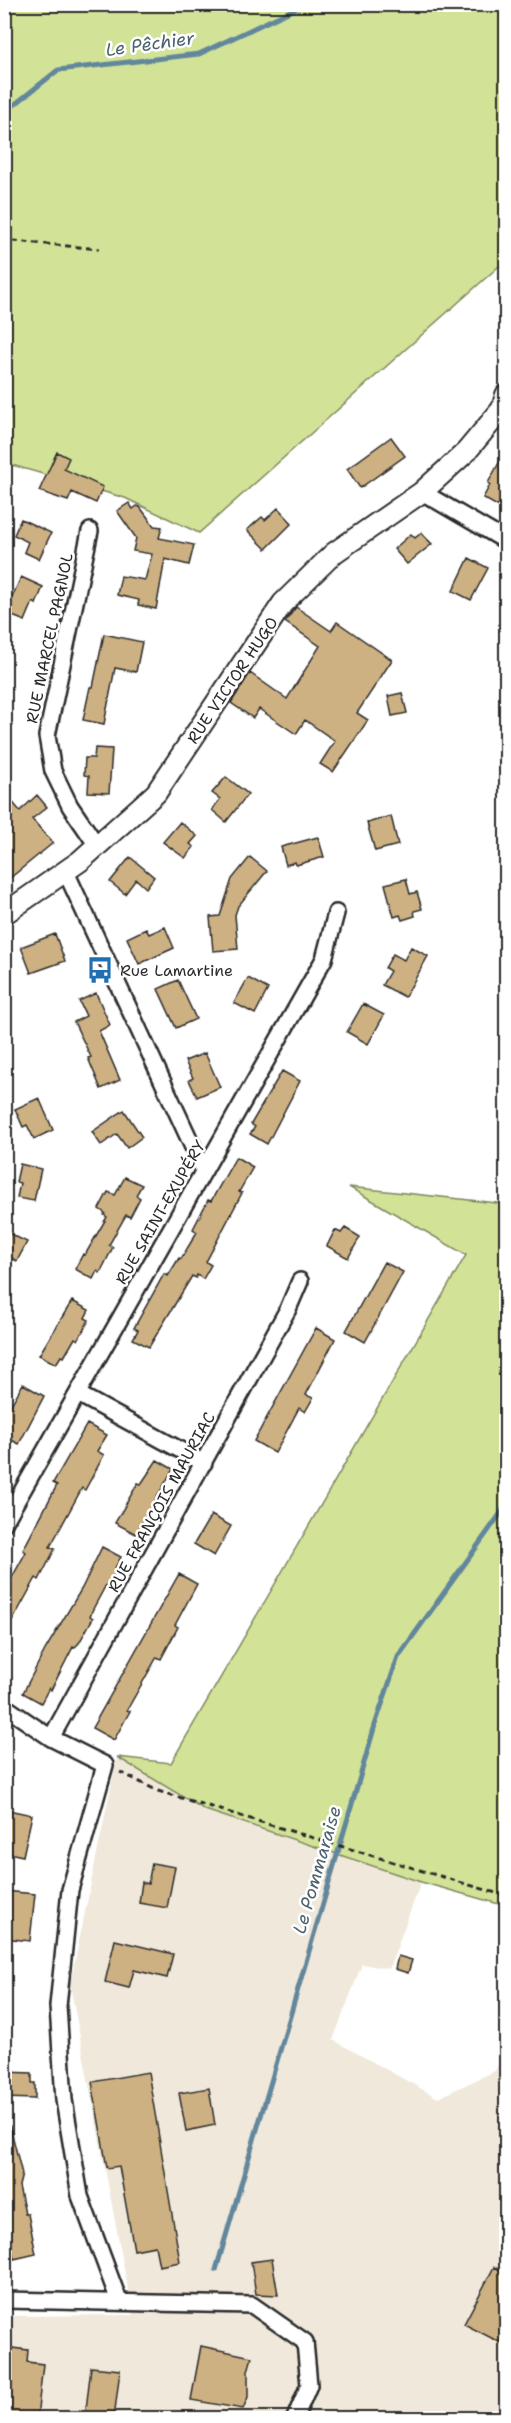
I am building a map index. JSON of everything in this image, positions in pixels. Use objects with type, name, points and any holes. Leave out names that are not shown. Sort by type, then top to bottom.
[{"type":"street","name":"RUE VICTOR HUGO","points":[[4,914],[98,847],[156,793],[283,603],[334,553],[422,492],[466,452],[501,409],[507,395]]},
{"type":"street","points":[[422,492],[507,541]]},
{"type":"street","name":"RUE MARCEL PAGNOL","points":[[90,531],[47,736],[52,771],[70,806],[98,847]]},
{"type":"street","points":[[66,872],[204,1171]]},
{"type":"street","name":"RUE SAINT-EXUPÉRY","points":[[4,1523],[324,959],[336,913]]},
{"type":"street","name":"RUE FRANÇOIS MAURIAC","points":[[51,1738],[288,1309],[300,1281]]},
{"type":"street","points":[[78,1394],[204,1463]]},
{"type":"street","points":[[4,1706],[51,1738],[105,1765],[70,1890],[58,2006],[64,2100],[80,2196],[120,2301]]},
{"type":"street","points":[[4,2300],[252,2305],[304,2342],[309,2385],[295,2418]]},
{"type":"path","points":[[4,247],[14,241],[99,249]]},
{"type":"path","points":[[105,1765],[158,1791],[507,1896]]},
{"type":"shaded area","points":[[117,1757],[205,1810],[421,1882],[389,1969],[362,1964],[333,2040],[438,2098],[495,2071],[506,2049],[506,2418],[5,2418],[4,2316],[133,2315],[70,1985]]},
{"type":"green space","points":[[4,5],[506,5],[506,260],[199,533],[125,498],[5,463]]},
{"type":"green space","points":[[349,1187],[506,1204],[506,1906],[421,1882],[205,1810],[117,1757],[171,1763],[466,1255]]},
{"type":"building","points":[[391,437],[405,456],[360,488],[347,469]]},
{"type":"building","points":[[507,448],[507,492],[499,507],[483,498],[490,485],[488,483]]},
{"type":"building","points":[[57,452],[69,458],[64,469],[103,487],[96,503],[72,492],[68,501],[39,491]]},
{"type":"building","points":[[129,503],[133,509],[140,507],[154,526],[162,527],[159,538],[194,545],[189,565],[165,559],[156,609],[138,605],[139,600],[117,595],[121,576],[145,580],[152,554],[133,551],[136,538],[117,511]]},
{"type":"building","points":[[278,508],[292,523],[266,549],[247,530],[262,517],[265,520]]},
{"type":"building","points":[[21,519],[51,533],[39,559],[24,552],[28,542],[14,535]]},
{"type":"building","points":[[421,533],[432,544],[407,564],[394,549],[411,534],[415,538]]},
{"type":"building","points":[[469,558],[488,568],[471,600],[453,591]]},
{"type":"building","points":[[21,577],[43,587],[36,604],[33,602],[25,621],[5,613]]},
{"type":"building","points":[[296,607],[331,631],[337,622],[392,660],[357,713],[368,720],[333,772],[320,764],[335,741],[305,720],[296,734],[259,709],[253,718],[231,703],[250,673],[287,699],[320,646],[285,622]]},
{"type":"building","points":[[104,634],[142,642],[136,672],[115,668],[104,724],[83,720],[90,687],[93,687]]},
{"type":"building","points":[[402,693],[407,713],[392,716],[388,696]]},
{"type":"building","points":[[95,748],[112,749],[109,793],[88,792],[89,776],[84,775],[85,758],[94,758]]},
{"type":"building","points":[[226,777],[248,794],[226,822],[212,810],[220,799],[212,793]]},
{"type":"building","points":[[4,792],[20,811],[37,795],[47,807],[32,819],[53,843],[4,883]]},
{"type":"building","points":[[391,816],[398,845],[375,851],[367,823]]},
{"type":"building","points":[[180,822],[197,836],[190,844],[194,847],[185,858],[163,842]]},
{"type":"building","points":[[318,837],[324,857],[296,865],[295,862],[286,865],[281,847]]},
{"type":"building","points":[[130,857],[154,877],[146,888],[136,879],[125,894],[110,882]]},
{"type":"building","points":[[250,857],[267,871],[238,906],[235,915],[238,949],[213,951],[210,917],[220,916],[232,879]]},
{"type":"building","points":[[406,879],[410,894],[417,892],[422,909],[414,911],[415,916],[402,920],[400,915],[394,917],[385,884]]},
{"type":"building","points":[[165,927],[174,948],[139,964],[127,938],[146,929],[149,934]]},
{"type":"building","points":[[55,934],[65,961],[31,973],[21,947]]},
{"type":"building","points":[[411,947],[428,956],[405,997],[382,985],[390,971],[385,968],[393,954],[404,960]]},
{"type":"building","points":[[248,978],[268,989],[255,1014],[234,1003]]},
{"type":"building","points":[[178,980],[196,1019],[176,1028],[158,989]]},
{"type":"building","points":[[96,993],[110,1025],[99,1031],[120,1080],[101,1089],[88,1058],[91,1057],[74,1022],[86,1016],[79,1001]]},
{"type":"building","points":[[363,1004],[384,1015],[368,1044],[347,1032]]},
{"type":"building","points":[[205,1053],[220,1087],[197,1097],[189,1080],[193,1078],[185,1061]]},
{"type":"building","points":[[282,1071],[300,1081],[267,1144],[250,1134],[255,1127],[251,1124]]},
{"type":"building","points":[[39,1098],[53,1130],[34,1139],[27,1125],[23,1127],[15,1109]]},
{"type":"building","points":[[124,1110],[142,1137],[127,1148],[117,1134],[101,1145],[92,1132]]},
{"type":"building","points":[[236,1157],[253,1167],[206,1262],[211,1265],[203,1279],[197,1275],[196,1278],[192,1276],[149,1347],[133,1339],[138,1330],[134,1328],[164,1274],[168,1276],[179,1258],[181,1259],[197,1232],[193,1229],[208,1200],[211,1201]]},
{"type":"building","points":[[20,1164],[41,1169],[34,1201],[17,1198],[20,1183],[16,1182]]},
{"type":"building","points":[[125,1177],[142,1185],[136,1195],[140,1198],[130,1217],[126,1215],[109,1245],[113,1247],[100,1273],[97,1271],[93,1279],[75,1269],[107,1217],[99,1209],[108,1192],[115,1195]]},
{"type":"building","points":[[345,1228],[360,1237],[348,1258],[327,1246],[335,1230],[341,1233]]},
{"type":"building","points":[[4,1231],[27,1242],[17,1261],[4,1254]]},
{"type":"building","points":[[384,1262],[403,1272],[365,1342],[346,1331]]},
{"type":"building","points":[[72,1301],[89,1310],[85,1318],[89,1320],[78,1340],[75,1338],[64,1357],[61,1356],[56,1364],[39,1355]]},
{"type":"building","points":[[316,1328],[335,1339],[306,1395],[313,1398],[305,1412],[299,1408],[275,1453],[254,1441]]},
{"type":"building","points":[[23,1384],[44,1396],[19,1444],[4,1436],[4,1417]]},
{"type":"building","points":[[87,1424],[107,1435],[97,1451],[104,1455],[85,1490],[82,1488],[50,1547],[55,1549],[39,1580],[36,1578],[4,1636],[4,1592],[26,1552],[23,1550],[57,1485],[53,1483]]},
{"type":"building","points":[[157,1460],[173,1469],[136,1534],[115,1523],[138,1483],[141,1484]]},
{"type":"building","points":[[211,1515],[231,1526],[214,1556],[194,1544]]},
{"type":"building","points":[[102,1547],[121,1557],[115,1568],[118,1570],[110,1585],[107,1583],[90,1616],[93,1618],[79,1643],[73,1647],[51,1690],[49,1688],[41,1703],[23,1693],[45,1650],[82,1588]]},
{"type":"building","points":[[179,1574],[197,1584],[175,1625],[178,1627],[161,1659],[157,1657],[127,1710],[130,1711],[114,1740],[92,1728]]},
{"type":"building","points":[[4,1809],[32,1815],[23,1856],[4,1852]]},
{"type":"building","points":[[152,1863],[175,1867],[167,1908],[139,1903],[142,1882],[148,1884]]},
{"type":"building","points":[[4,1891],[35,1894],[30,1941],[4,1938]]},
{"type":"building","points":[[115,1940],[173,1954],[167,1978],[134,1970],[129,1988],[105,1982]]},
{"type":"building","points":[[398,1956],[412,1960],[408,1973],[395,1969]]},
{"type":"building","points":[[4,2072],[32,2073],[32,2083],[35,2083],[35,2099],[4,2098]]},
{"type":"building","points":[[148,2072],[180,2262],[159,2266],[155,2246],[134,2250],[119,2166],[107,2168],[92,2082]]},
{"type":"building","points":[[209,2088],[215,2125],[186,2131],[179,2093]]},
{"type":"building","points":[[4,2126],[10,2126],[22,2174],[19,2186],[25,2214],[28,2214],[36,2254],[14,2259],[4,2212]]},
{"type":"building","points":[[272,2259],[278,2295],[256,2294],[251,2262]]},
{"type":"building","points":[[494,2267],[507,2273],[507,2346],[464,2324]]},
{"type":"building","points":[[201,2346],[252,2357],[248,2371],[248,2397],[243,2409],[191,2400]]},
{"type":"building","points":[[4,2347],[28,2350],[27,2362],[43,2364],[37,2418],[4,2418]]},
{"type":"building","points":[[91,2367],[120,2370],[114,2418],[85,2418]]},
{"type":"waterway","name":"Le Pêchier","points":[[4,113],[58,70],[199,54],[305,4]]},
{"type":"waterway","name":"Le Pommaraise","points":[[216,2270],[375,1725],[398,1657],[506,1506]]},
{"type":"place","name":"Rue Lamartine","points":[[100,970]]}]
